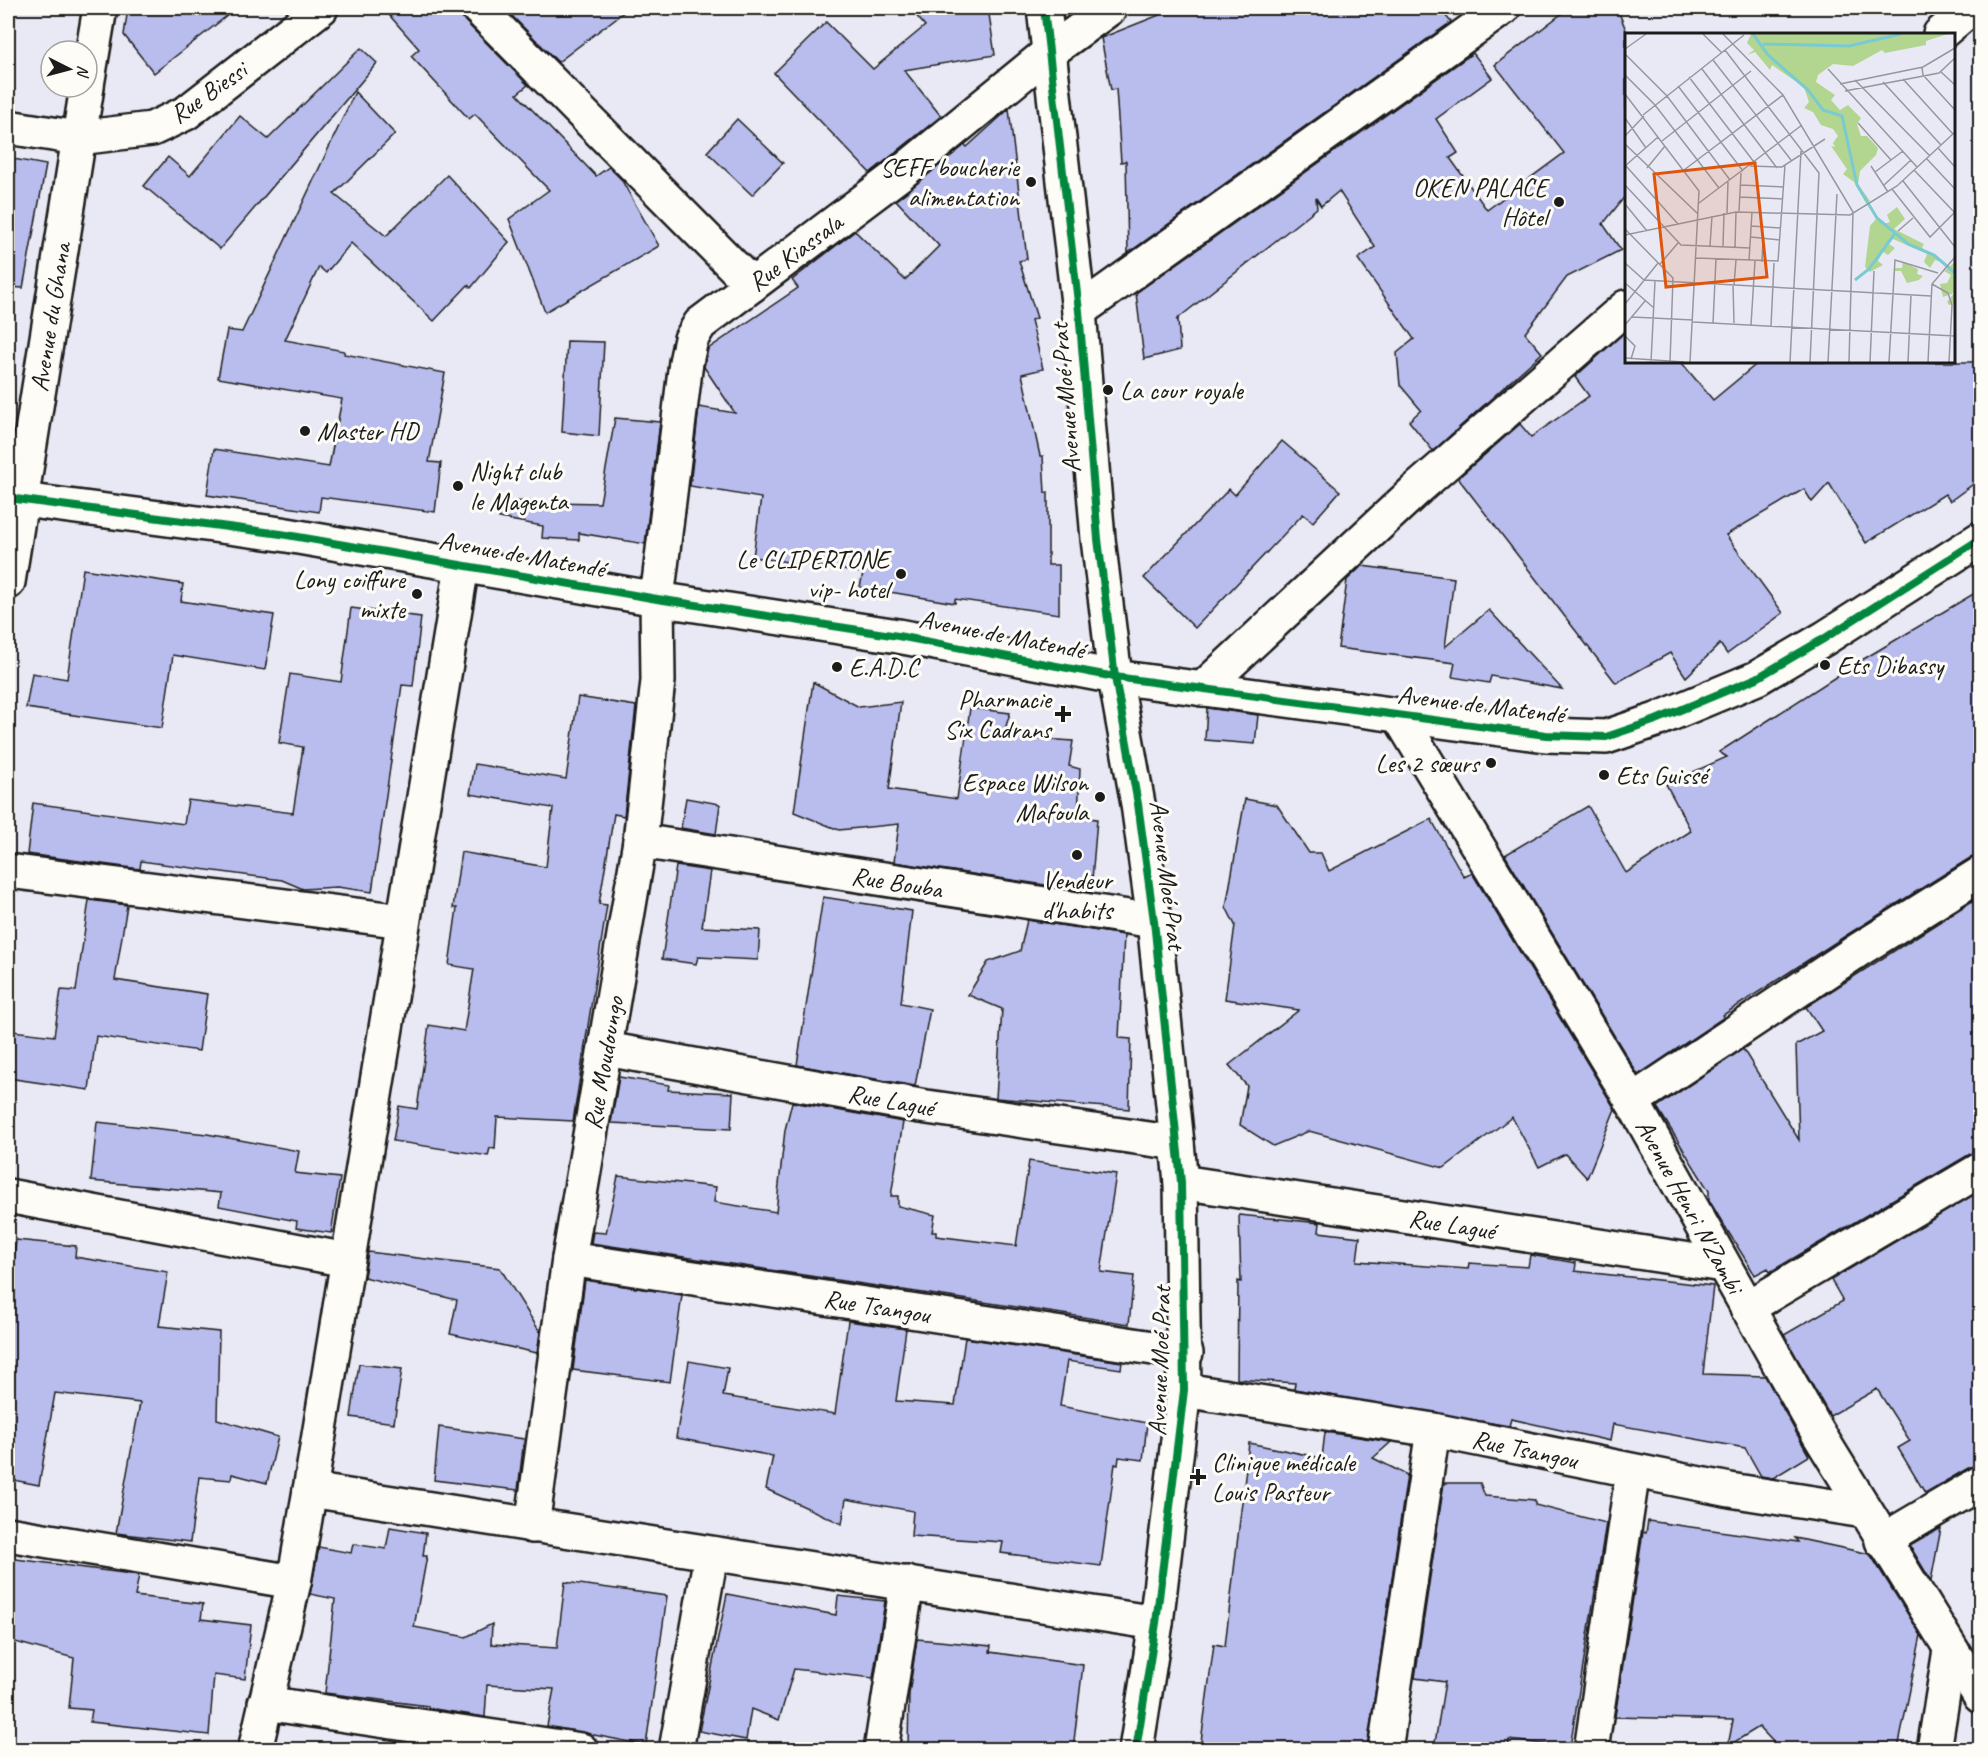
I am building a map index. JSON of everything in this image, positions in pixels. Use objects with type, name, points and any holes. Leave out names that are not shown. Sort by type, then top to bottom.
[{"type":"street","name":"Avenue du Ghana","points":[[95,39],[100,8]]},
{"type":"street","name":"Rue Biessi","points":[[8,127],[78,138],[152,129],[186,113],[321,8]]},
{"type":"street","points":[[478,8],[752,285]]},
{"type":"street","name":"Avenue Moé Prat","points":[[1044,8],[1079,311],[1098,539],[1115,677],[1138,804],[1154,921],[1181,1182],[1186,1353],[1184,1390],[1155,1623],[1136,1749]]},
{"type":"street","name":"Rue Kiassala","points":[[657,599],[686,362],[691,339],[700,324],[901,173],[1048,53],[1110,8]]},
{"type":"street","points":[[1079,311],[1503,8]]},
{"type":"street","points":[[1941,33],[1971,8]]},
{"type":"street","name":"Avenue du Ghana","points":[[8,582],[14,499],[85,99]]},
{"type":"street","points":[[1202,688],[1417,489],[1625,308]]},
{"type":"street","name":"Avenue de Matendé","points":[[14,499],[281,534],[657,599],[898,636],[1115,677],[1546,735],[1606,737],[1656,720],[1757,678],[1825,638],[1980,539]]},
{"type":"street","points":[[255,1749],[294,1582],[462,566]]},
{"type":"street","name":"Rue Moudoungo","points":[[532,1526],[569,1259],[640,841],[658,681],[657,599]]},
{"type":"street","name":"Avenue Henri N'Zambi","points":[[1399,716],[1632,1101],[1747,1308],[1864,1511],[1980,1696]]},
{"type":"street","name":"Rue Bouba","points":[[640,841],[1154,921]]},
{"type":"street","points":[[8,871],[403,921]]},
{"type":"street","points":[[1632,1101],[1860,948],[1980,874]]},
{"type":"street","name":"Rue Lagué","points":[[606,1049],[920,1106],[1177,1143]]},
{"type":"street","points":[[1747,1308],[1980,1170]]},
{"type":"street","name":"Rue Lagué","points":[[1181,1182],[1723,1265]]},
{"type":"street","points":[[8,1196],[347,1260]]},
{"type":"street","name":"Rue Tsangou","points":[[569,1259],[1186,1353]]},
{"type":"street","name":"Rue Tsangou","points":[[1184,1390],[1432,1430],[1730,1490],[1864,1511]]},
{"type":"street","points":[[1385,1749],[1432,1430]]},
{"type":"street","points":[[1591,1749],[1633,1471]]},
{"type":"street","points":[[1882,1541],[1980,1483]]},
{"type":"street","points":[[310,1490],[711,1555],[907,1583],[1155,1623]]},
{"type":"street","points":[[8,1534],[294,1582]]},
{"type":"street","points":[[676,1749],[711,1555]]},
{"type":"street","points":[[881,1749],[907,1583]]},
{"type":"street","points":[[1934,1749],[1950,1650]]},
{"type":"street","points":[[265,1703],[581,1749]]},
{"type":"building","points":[[128,8],[237,8],[154,73],[124,35]]},
{"type":"building","points":[[383,8],[460,8],[465,21],[528,85],[517,94],[596,176],[609,167],[621,179],[659,246],[545,312],[509,219],[549,190],[475,114],[469,119],[411,56],[419,49]]},
{"type":"building","points":[[504,8],[629,8],[558,62]]},
{"type":"building","points":[[910,8],[988,8],[995,55],[904,70],[941,116],[870,173],[774,73],[826,22],[873,69],[925,26]]},
{"type":"building","points":[[1177,8],[1439,8],[1451,22],[1128,253],[1126,161],[1121,162],[1116,89],[1111,90],[1101,38]]},
{"type":"building","points":[[1569,8],[1617,8],[1626,30],[1625,196],[1603,224],[1621,250],[1567,277],[1525,333],[1542,353],[1433,451],[1409,421],[1421,410],[1400,385],[1397,353],[1414,339],[1358,259],[1375,247],[1339,191],[1321,206],[1316,198],[1317,208],[1176,320],[1178,319],[1180,350],[1144,359],[1136,293],[1473,53],[1492,78],[1436,119],[1458,153],[1450,158],[1487,210],[1564,153],[1495,65]]},
{"type":"building","points":[[361,48],[377,63],[220,249],[144,186],[168,157],[190,176],[240,116],[268,139]]},
{"type":"building","points":[[355,92],[395,134],[334,194],[386,236],[447,175],[509,242],[471,288],[468,285],[434,321],[351,243],[326,273],[319,267],[285,340],[445,373],[429,462],[441,463],[435,512],[321,497],[319,512],[207,495],[214,449],[329,467],[342,399],[218,378],[227,330],[242,332]]},
{"type":"building","points":[[1009,109],[1027,259],[1019,261],[1037,318],[1031,320],[1043,369],[1022,374],[1040,456],[1043,456],[1045,493],[1048,492],[1048,565],[1059,565],[1059,614],[955,599],[955,603],[860,587],[863,573],[753,557],[761,498],[690,486],[699,407],[735,413],[704,367],[708,349],[798,288],[792,280],[855,231],[905,280],[939,246],[896,200],[965,145],[967,147]]},
{"type":"building","points":[[737,119],[783,163],[752,195],[707,152]]},
{"type":"building","points":[[8,158],[46,165],[23,288],[8,287]]},
{"type":"building","points":[[1625,332],[1625,363],[1682,363],[1713,400],[1758,363],[1980,362],[1980,479],[1950,501],[1945,494],[1866,543],[1829,483],[1812,502],[1804,489],[1726,535],[1783,613],[1727,654],[1720,644],[1686,677],[1670,653],[1616,683],[1458,478],[1520,424],[1531,437],[1589,396],[1575,377]]},
{"type":"building","points":[[567,341],[604,342],[599,436],[562,432]]},
{"type":"building","points":[[615,418],[660,422],[645,544],[579,533],[579,540],[542,538],[543,526],[499,518],[501,501],[600,503]]},
{"type":"building","points":[[1282,441],[1340,491],[1313,522],[1303,514],[1195,628],[1144,578],[1229,489],[1235,495]]},
{"type":"building","points":[[1362,566],[1454,578],[1445,647],[1489,610],[1562,689],[1491,676],[1489,683],[1452,677],[1455,663],[1338,648],[1347,580]]},
{"type":"building","points":[[83,569],[183,584],[181,601],[274,615],[265,670],[173,655],[162,728],[26,708],[32,673],[67,679]]},
{"type":"building","points":[[1980,590],[1980,855],[1970,858],[1850,933],[1723,1015],[1724,1017],[1638,1075],[1505,855],[1588,806],[1626,873],[1691,831],[1666,784],[1727,757],[1719,752],[1862,660]]},
{"type":"building","points":[[351,608],[421,617],[413,686],[402,685],[372,892],[337,887],[303,889],[282,880],[141,861],[140,869],[27,854],[33,803],[184,824],[188,800],[293,813],[303,747],[279,743],[290,674],[341,682]]},
{"type":"building","points":[[813,682],[859,707],[901,702],[889,789],[957,799],[970,708],[1010,713],[1003,736],[1073,741],[1069,766],[1080,769],[1078,817],[1097,819],[1091,892],[894,862],[899,824],[839,830],[794,812]]},
{"type":"building","points":[[578,697],[636,706],[624,816],[614,814],[599,904],[607,905],[573,1121],[497,1117],[495,1149],[490,1148],[488,1156],[393,1141],[399,1106],[417,1109],[429,1025],[464,1031],[474,969],[449,965],[457,908],[453,908],[461,852],[546,867],[553,808],[470,794],[475,764],[566,779]]},
{"type":"building","points":[[1207,708],[1258,715],[1255,744],[1205,740]]},
{"type":"building","points":[[686,798],[720,804],[716,834],[681,828]]},
{"type":"building","points":[[1245,799],[1277,805],[1309,853],[1321,853],[1329,871],[1431,819],[1464,877],[1472,873],[1615,1109],[1587,1178],[1565,1154],[1539,1167],[1512,1117],[1444,1168],[1309,1131],[1273,1146],[1240,1125],[1247,1086],[1229,1065],[1299,1010],[1225,999],[1235,925],[1226,907]]},
{"type":"building","points":[[676,866],[710,871],[702,927],[760,930],[758,960],[698,957],[696,964],[662,959]]},
{"type":"building","points":[[1980,896],[1980,1151],[1970,1154],[1770,1272],[1768,1268],[1755,1275],[1709,1200],[1709,1191],[1657,1107],[1743,1049],[1799,1140],[1796,1045],[1822,1031],[1806,1007]]},
{"type":"building","points":[[823,897],[912,911],[901,1003],[930,1009],[915,1086],[797,1065]]},
{"type":"building","points":[[89,900],[127,905],[115,980],[207,994],[199,1051],[96,1036],[89,1090],[8,1078],[13,1031],[54,1036],[61,990],[76,991]]},
{"type":"building","points":[[1027,920],[1124,935],[1119,1038],[1131,1039],[1129,1109],[996,1098],[1002,1009],[968,995],[988,962],[1020,951]]},
{"type":"building","points":[[619,1077],[669,1085],[668,1090],[733,1093],[731,1129],[611,1123]]},
{"type":"building","points":[[792,1102],[903,1122],[891,1196],[898,1196],[898,1206],[935,1215],[932,1232],[936,1232],[936,1236],[1016,1246],[1029,1161],[1116,1174],[1101,1272],[1134,1276],[1129,1324],[591,1243],[593,1232],[606,1233],[618,1176],[716,1187],[714,1202],[776,1212],[785,1130]]},
{"type":"building","points":[[97,1122],[207,1134],[299,1151],[295,1173],[340,1178],[331,1233],[296,1228],[297,1221],[219,1206],[221,1193],[91,1181]]},
{"type":"building","points":[[1980,1191],[1980,1464],[1970,1467],[1925,1493],[1898,1448],[1910,1441],[1877,1389],[1830,1416],[1784,1335],[1843,1301],[1831,1280]]},
{"type":"building","points":[[1239,1215],[1320,1223],[1319,1232],[1360,1237],[1357,1261],[1468,1269],[1469,1263],[1528,1267],[1530,1255],[1576,1263],[1575,1271],[1713,1286],[1703,1374],[1765,1376],[1809,1456],[1773,1478],[1761,1476],[1745,1448],[1613,1424],[1610,1441],[1511,1419],[1509,1426],[1294,1389],[1295,1383],[1237,1379],[1238,1281],[1241,1282]]},
{"type":"building","points":[[16,1240],[76,1246],[75,1257],[168,1272],[159,1326],[219,1332],[217,1419],[278,1437],[267,1483],[232,1474],[231,1480],[199,1477],[190,1542],[116,1533],[140,1403],[55,1393],[39,1485],[8,1479],[8,1318]]},
{"type":"building","points":[[368,1252],[500,1268],[540,1332],[537,1353],[450,1334],[457,1300],[364,1277]]},
{"type":"building","points":[[585,1280],[682,1295],[670,1382],[573,1370]]},
{"type":"building","points":[[848,1321],[906,1329],[896,1401],[955,1405],[965,1338],[1122,1362],[1121,1369],[1067,1361],[1060,1406],[1147,1423],[1143,1460],[1119,1457],[1118,1465],[1115,1464],[1101,1566],[1001,1553],[1003,1542],[911,1536],[913,1511],[846,1499],[842,1524],[766,1489],[773,1456],[676,1438],[689,1361],[728,1368],[723,1396],[835,1414]]},
{"type":"building","points":[[359,1364],[402,1369],[394,1423],[351,1417]]},
{"type":"building","points":[[439,1427],[524,1439],[518,1490],[434,1480]]},
{"type":"building","points":[[1325,1432],[1391,1442],[1373,1458],[1407,1475],[1367,1749],[1200,1749],[1214,1644],[1225,1646],[1249,1443],[1322,1458]]},
{"type":"building","points":[[1444,1483],[1480,1483],[1485,1496],[1535,1500],[1535,1505],[1606,1523],[1570,1747],[1509,1740],[1508,1749],[1434,1749],[1445,1682],[1415,1678]]},
{"type":"building","points":[[1648,1521],[1798,1542],[1795,1538],[1870,1554],[1921,1635],[1898,1749],[1780,1749],[1759,1727],[1728,1746],[1733,1720],[1615,1717],[1643,1532],[1646,1533]]},
{"type":"building","points":[[390,1527],[426,1533],[423,1556],[427,1556],[414,1627],[466,1637],[492,1624],[491,1644],[557,1648],[565,1582],[667,1596],[646,1745],[547,1726],[554,1689],[487,1685],[485,1717],[428,1708],[428,1706],[325,1693],[335,1599],[310,1594],[319,1547],[351,1553],[353,1544],[386,1549]]},
{"type":"building","points":[[1941,1528],[1931,1581],[1910,1546]]},
{"type":"building","points":[[8,1558],[139,1575],[135,1596],[203,1604],[201,1619],[251,1625],[245,1679],[214,1675],[209,1735],[90,1722],[92,1710],[69,1708],[74,1658],[8,1640]]},
{"type":"building","points":[[727,1594],[836,1615],[838,1596],[885,1601],[873,1678],[794,1669],[779,1720],[751,1709],[746,1740],[699,1731]]},
{"type":"building","points":[[917,1639],[991,1646],[990,1652],[1083,1665],[1073,1749],[908,1749],[909,1694]]},
{"type":"cycle path","points":[[1044,8],[1079,311],[1098,539],[1115,677],[1138,804],[1154,921],[1181,1182],[1184,1390],[1156,1623],[1136,1750]]},
{"type":"cycle path","points":[[8,498],[281,534],[657,599],[898,636],[1115,677],[1546,735],[1606,737],[1656,720],[1757,678],[1825,638],[1980,539]]},
{"type":"place","name":"SEFF boucherie alimentation","points":[[1031,182]]},
{"type":"place","name":"OKEN PALACE Hôtel","points":[[1559,202]]},
{"type":"place","name":"La cour royale","points":[[1108,390]]},
{"type":"place","name":"Master HD","points":[[305,431]]},
{"type":"place","name":"Night club le Magenta","points":[[458,486]]},
{"type":"place","name":"Le CLIPERTONE vip- hotel","points":[[901,574]]},
{"type":"place","name":"Lony coiffure mixte","points":[[417,594]]},
{"type":"place","name":"Ets Dibassy","points":[[1825,665]]},
{"type":"place","name":"E.A.D.C","points":[[837,667]]},
{"type":"place","name":"Pharmacie Six Cadrans","points":[[1063,714]]},
{"type":"place","name":"Les 2 sœurs","points":[[1491,763]]},
{"type":"place","name":"Ets Guissé","points":[[1604,775]]},
{"type":"place","name":"Espace Wilson Mafoula","points":[[1100,797]]},
{"type":"place","name":"Vendeur d'habits","points":[[1077,855]]},
{"type":"place","name":"Clinique médicale Louis Pasteur","points":[[1198,1477]]}]
